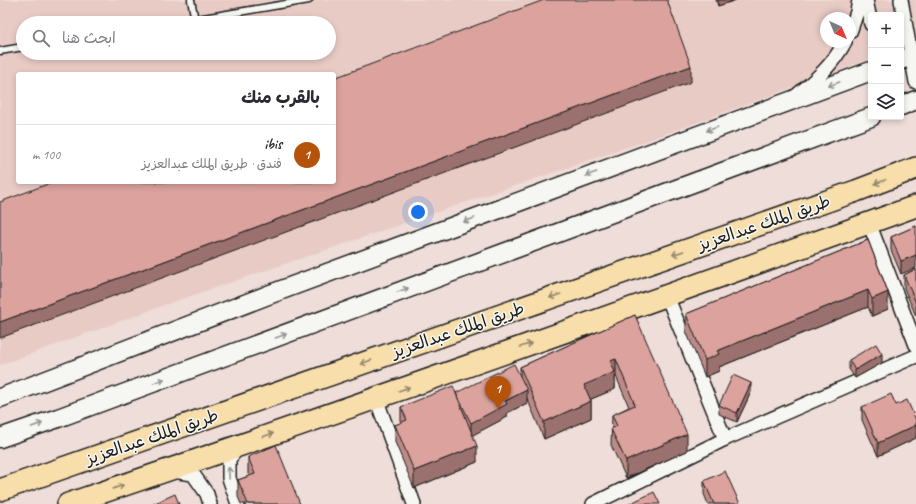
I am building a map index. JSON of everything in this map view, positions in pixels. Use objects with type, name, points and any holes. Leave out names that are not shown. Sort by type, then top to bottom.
[{"type":"highway","name":"طريق الملك عبدالعزيز","points":[[0,490],[856,191],[916,168]]},
{"type":"highway","name":"طريق الملك عبدالعزيز","points":[[68,504],[667,296],[916,206]]},
{"type":"main road","points":[[0,398],[276,292],[868,72]]},
{"type":"main road","points":[[904,105],[916,100]]},
{"type":"main road","points":[[0,438],[80,410],[868,118]]},
{"type":"street","points":[[856,15],[859,0]]},
{"type":"street","points":[[866,0],[868,12]]},
{"type":"street","points":[[901,0],[909,57],[916,82]]},
{"type":"street","points":[[788,101],[817,79],[831,64],[841,48]]},
{"type":"street","points":[[869,223],[916,345]]},
{"type":"street","points":[[667,296],[725,439]]},
{"type":"street","points":[[593,504],[725,439],[916,356]]},
{"type":"street","points":[[376,398],[414,504]]},
{"type":"street","points":[[238,504],[229,478],[229,459],[241,444]]},
{"type":"street","points":[[168,470],[193,474],[207,494],[210,504]]},
{"type":"lane","points":[[191,0],[194,16]]},
{"type":"lane","points":[[218,16],[309,0]]},
{"type":"lane","points":[[0,51],[16,48]]},
{"type":"shaded area","points":[[0,0],[916,0],[916,43],[904,47],[904,12],[868,12],[868,60],[646,141],[173,302],[0,365]]},
{"type":"building","points":[[544,0],[667,0],[691,66],[0,322],[0,202],[48,184],[336,184],[336,77]]},
{"type":"building","points":[[916,226],[916,255],[901,261],[891,237]]},
{"type":"building","points":[[868,240],[888,292],[872,299],[868,290],[717,351],[719,354],[705,360],[686,314]]},
{"type":"building","points":[[916,269],[916,303],[904,275]]},
{"type":"building","points":[[635,315],[687,434],[626,461],[611,429],[617,426],[612,415],[635,405],[616,359],[610,361],[615,372],[584,385],[591,401],[544,422],[520,367]]},
{"type":"building","points":[[876,344],[882,354],[855,370],[849,360]]},
{"type":"building","points":[[514,364],[527,390],[505,401],[507,404],[471,423],[456,393]]},
{"type":"building","points":[[733,375],[751,383],[737,413],[719,405]]},
{"type":"building","points":[[453,386],[477,446],[414,471],[395,425],[407,420],[401,407]]},
{"type":"building","points":[[891,394],[896,405],[907,400],[916,420],[916,425],[878,443],[862,407]]},
{"type":"building","points":[[276,445],[300,504],[248,504],[238,480],[255,474],[248,457]]},
{"type":"building","points":[[725,471],[740,504],[714,504],[704,481]]},
{"type":"building","points":[[654,492],[660,504],[629,504]]},
{"type":"building","points":[[175,494],[179,504],[153,504]]},
{"type":"place","name":"ibis","points":[[498,409]]}]
